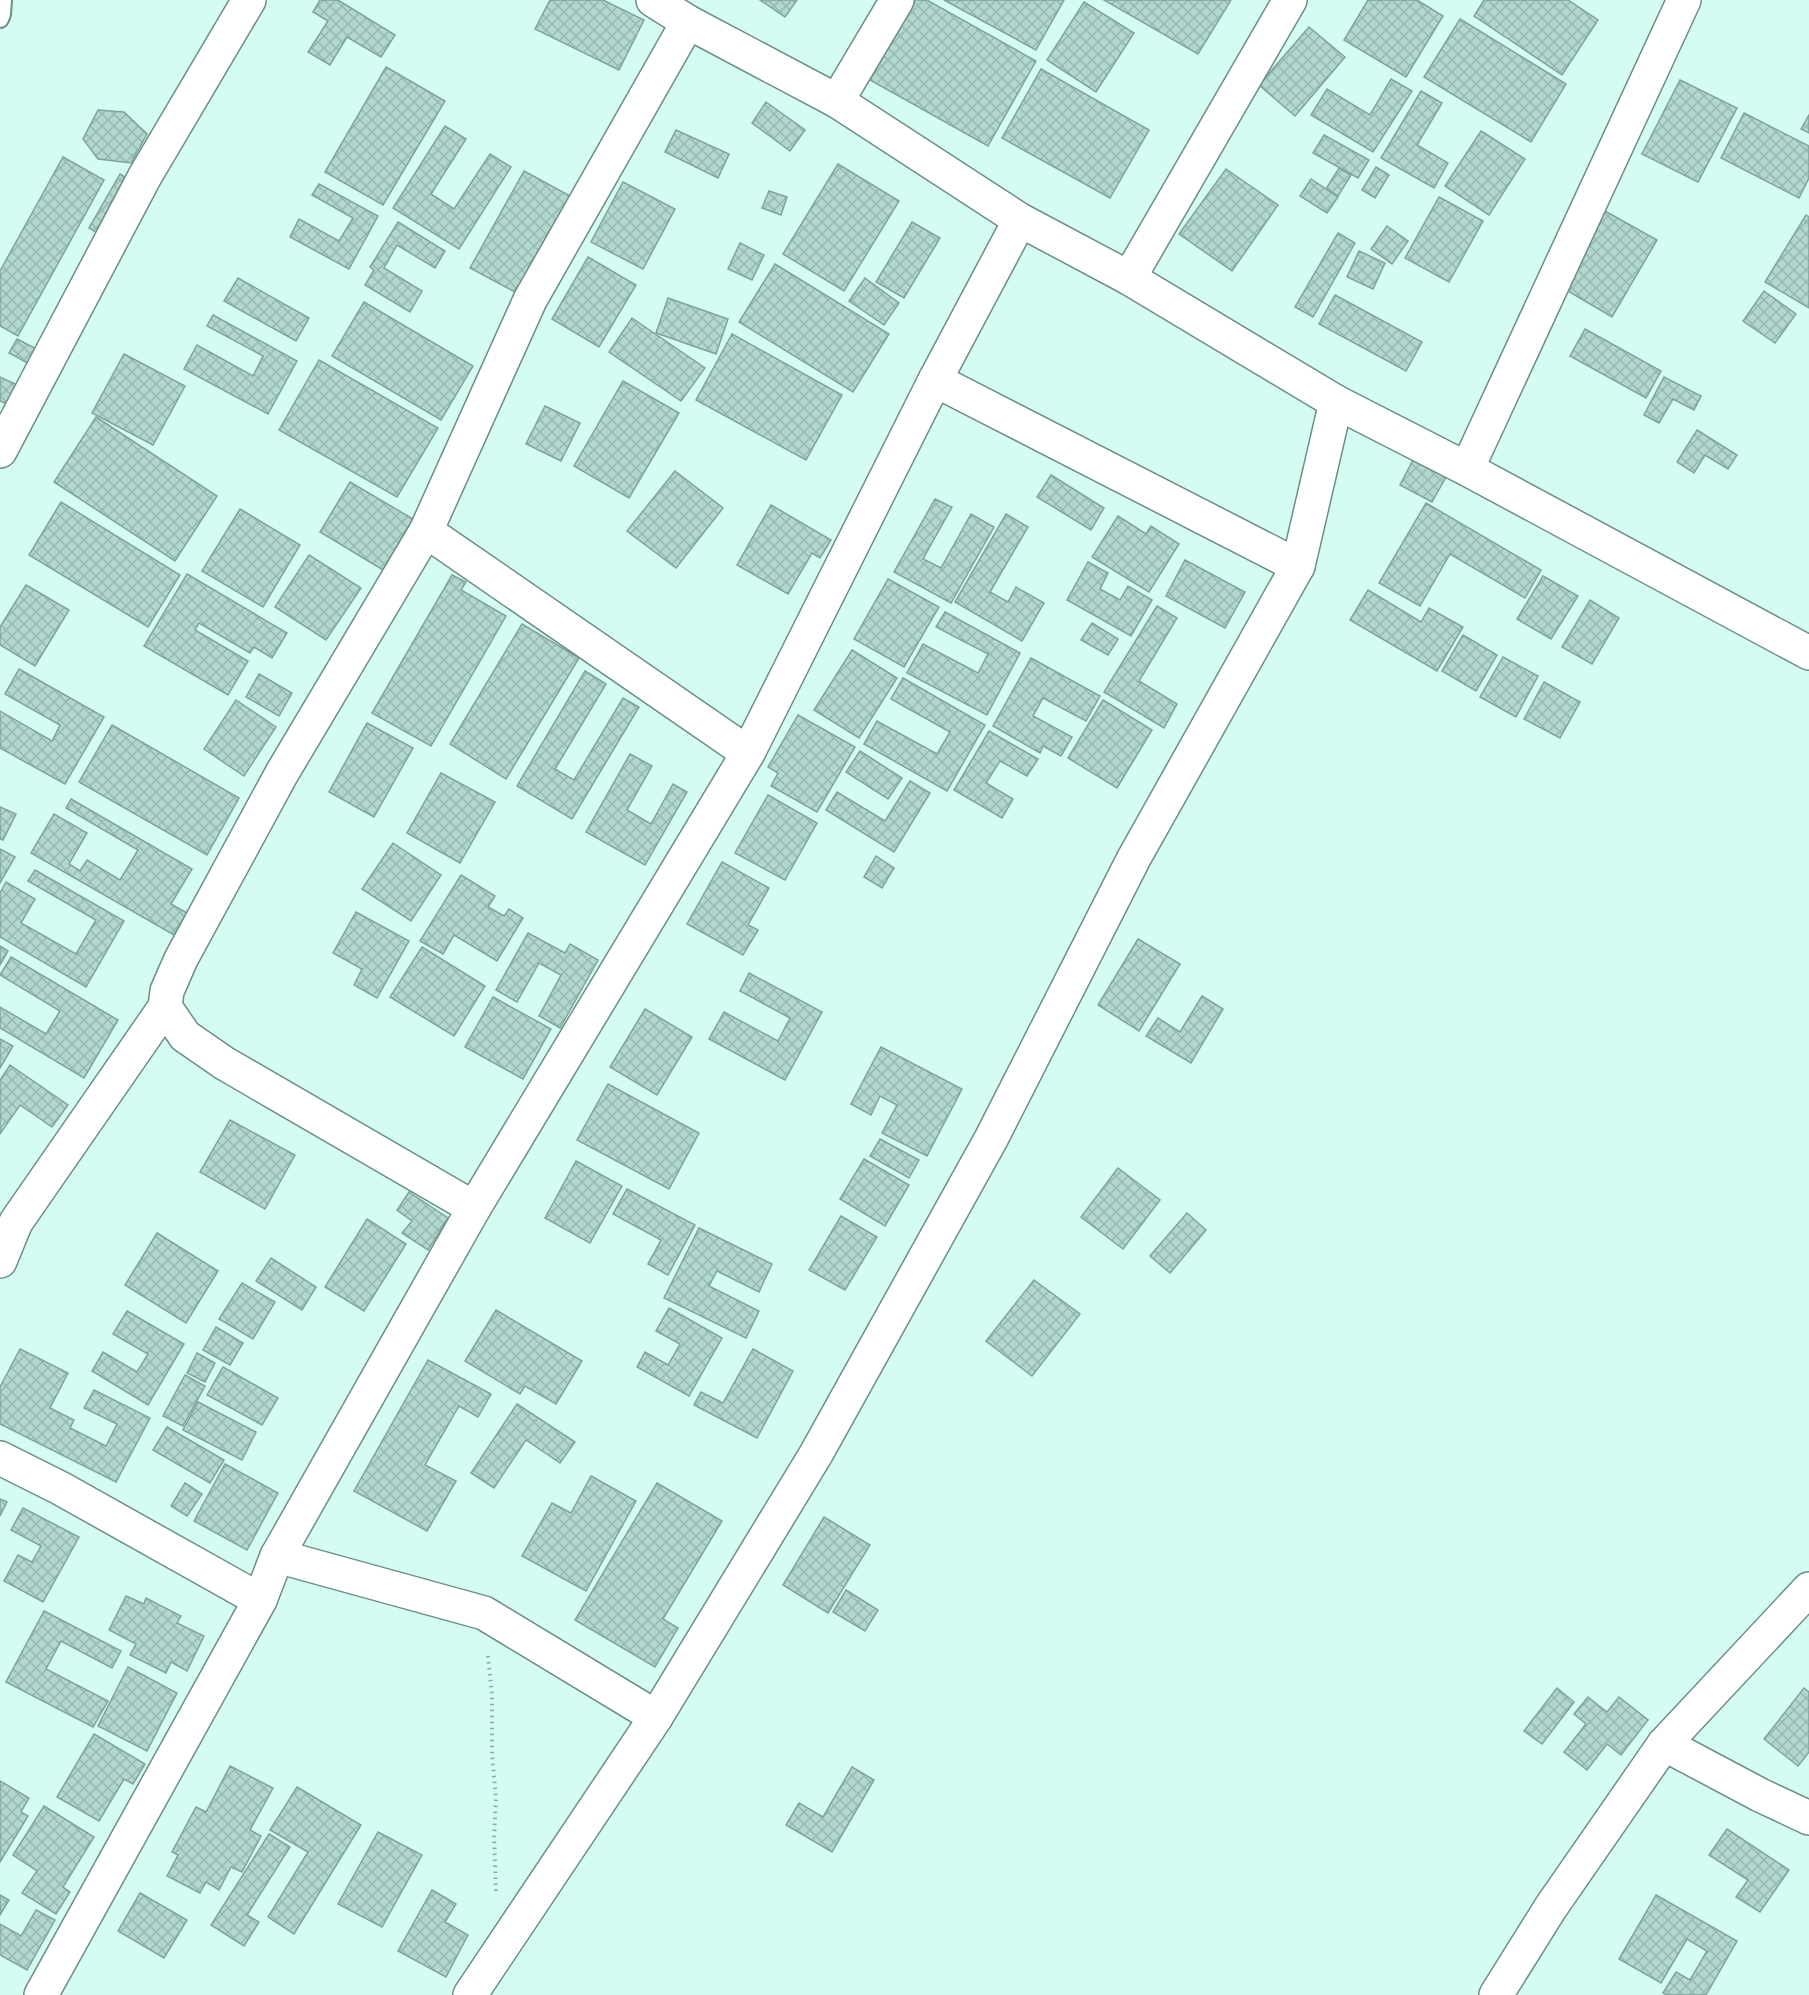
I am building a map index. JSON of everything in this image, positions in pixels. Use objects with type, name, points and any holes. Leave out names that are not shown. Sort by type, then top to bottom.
[{"type":"street","points":[[0,450],[145,176],[249,0]]},
{"type":"street","points":[[653,0],[688,22],[837,101],[1020,220],[1129,278],[1336,402],[1467,469],[1809,653]]},
{"type":"street","points":[[837,101],[897,0]]},
{"type":"street","points":[[1129,278],[1290,0]]},
{"type":"street","points":[[1467,469],[1684,0]]},
{"type":"street","points":[[0,1261],[16,1222],[165,1007],[167,991],[181,959],[282,773],[426,531],[530,300],[688,22]]},
{"type":"street","points":[[41,1995],[260,1600],[277,1556],[474,1209],[748,753],[935,380],[1020,220]]},
{"type":"street","points":[[935,380],[1298,567]]},
{"type":"street","points":[[470,1995],[656,1717],[816,1454],[991,1139],[1134,858],[1298,567],[1336,402]]},
{"type":"street","points":[[426,531],[748,753]]},
{"type":"street","points":[[165,1007],[184,1036],[224,1063],[474,1209]]},
{"type":"street","points":[[0,1458],[60,1488],[260,1600]]},
{"type":"street","points":[[277,1556],[484,1613],[656,1717]]},
{"type":"street","points":[[1496,1995],[1551,1907],[1664,1744],[1809,1589]]},
{"type":"street","points":[[1664,1744],[1809,1818]]},
{"type":"lane","points":[[0,20],[3,0]]},
{"type":"path","points":[[484,1613],[492,1695],[492,1754],[496,1799],[494,1837],[496,1901]]},
{"type":"building","points":[[320,0],[338,0],[395,35],[381,57],[347,37],[330,65],[308,52],[328,21],[313,12]]},
{"type":"building","points":[[550,0],[603,0],[644,20],[619,70],[535,29]]},
{"type":"building","points":[[760,0],[797,0],[785,17]]},
{"type":"building","points":[[915,0],[927,0],[1036,61],[988,146],[870,80]]},
{"type":"building","points":[[944,0],[1064,0],[1036,50]]},
{"type":"building","points":[[1104,0],[1231,0],[1198,54]]},
{"type":"building","points":[[1368,0],[1417,0],[1443,16],[1406,77],[1344,40]]},
{"type":"building","points":[[1484,0],[1568,0],[1598,20],[1562,75],[1474,16]]},
{"type":"building","points":[[1084,2],[1134,33],[1096,92],[1047,60]]},
{"type":"building","points":[[1460,19],[1566,84],[1531,142],[1424,77]]},
{"type":"building","points":[[1309,27],[1345,57],[1295,116],[1259,85]]},
{"type":"building","points":[[386,67],[445,101],[383,205],[325,172]]},
{"type":"building","points":[[1041,69],[1149,130],[1110,198],[1002,138]]},
{"type":"building","points":[[1391,79],[1412,91],[1373,152],[1311,115],[1327,89],[1370,115]]},
{"type":"building","points":[[1680,80],[1737,108],[1698,182],[1642,154]]},
{"type":"building","points":[[1421,91],[1442,103],[1417,145],[1448,163],[1434,188],[1381,158]]},
{"type":"building","points":[[766,102],[805,130],[790,151],[752,123]]},
{"type":"building","points":[[98,110],[124,112],[147,134],[131,163],[98,159],[83,139]]},
{"type":"building","points":[[1744,113],[1809,146],[1809,178],[1799,198],[1721,158]]},
{"type":"building","points":[[1809,115],[1809,133],[1801,129]]},
{"type":"building","points":[[445,126],[466,139],[431,194],[454,209],[490,154],[511,167],[459,249],[393,208]]},
{"type":"building","points":[[676,130],[729,154],[718,178],[665,152]]},
{"type":"building","points":[[1481,131],[1525,159],[1489,215],[1445,186]]},
{"type":"building","points":[[1324,135],[1369,160],[1358,178],[1313,153]]},
{"type":"building","points":[[63,157],[104,180],[18,336],[0,326],[0,271]]},
{"type":"building","points":[[838,164],[899,201],[844,291],[783,254]]},
{"type":"building","points":[[1376,167],[1389,175],[1375,198],[1362,190]]},
{"type":"building","points":[[1339,168],[1351,175],[1338,196],[1326,189]]},
{"type":"building","points":[[1226,169],[1278,205],[1232,271],[1179,234]]},
{"type":"building","points":[[524,171],[583,203],[530,300],[470,268]]},
{"type":"building","points":[[120,174],[146,190],[114,243],[89,228]]},
{"type":"building","points":[[1311,179],[1338,197],[1327,213],[1300,196]]},
{"type":"building","points":[[623,182],[675,209],[643,269],[591,242]]},
{"type":"building","points":[[319,184],[378,216],[349,269],[290,237],[299,219],[339,241],[353,218],[312,195]]},
{"type":"building","points":[[769,191],[787,197],[781,215],[762,208]]},
{"type":"building","points":[[1439,197],[1483,221],[1449,282],[1405,258]]},
{"type":"building","points":[[1605,211],[1657,240],[1612,317],[1561,287]]},
{"type":"building","points":[[1806,215],[1809,217],[1809,308],[1765,282]]},
{"type":"building","points":[[398,222],[445,251],[435,268],[397,245],[384,268],[422,291],[410,312],[365,285],[374,270],[370,267]]},
{"type":"building","points":[[912,222],[940,238],[904,298],[876,282]]},
{"type":"building","points":[[1387,226],[1408,241],[1392,264],[1371,249]]},
{"type":"building","points":[[1338,233],[1355,243],[1313,317],[1295,307]]},
{"type":"building","points":[[740,243],[764,255],[752,280],[728,269]]},
{"type":"building","points":[[1359,251],[1385,263],[1373,289],[1347,277]]},
{"type":"building","points":[[588,257],[636,285],[599,347],[552,319]]},
{"type":"building","points":[[775,264],[889,334],[853,392],[739,322]]},
{"type":"building","points":[[238,278],[309,318],[296,341],[224,301]]},
{"type":"building","points":[[865,278],[899,303],[884,325],[849,301]]},
{"type":"building","points":[[1764,291],[1796,314],[1775,343],[1743,321]]},
{"type":"building","points":[[1335,295],[1422,342],[1406,371],[1319,324]]},
{"type":"building","points":[[668,298],[728,319],[716,354],[656,333]]},
{"type":"building","points":[[364,302],[473,366],[441,420],[332,356]]},
{"type":"building","points":[[213,315],[297,361],[268,414],[184,369],[197,345],[253,376],[263,356],[207,326]]},
{"type":"building","points":[[632,318],[705,368],[681,401],[609,352]]},
{"type":"building","points":[[1585,329],[1661,371],[1646,398],[1570,356]]},
{"type":"building","points":[[732,334],[842,395],[806,460],[696,400]]},
{"type":"building","points":[[17,339],[52,357],[44,372],[9,353]]},
{"type":"building","points":[[124,354],[185,386],[153,445],[92,413]]},
{"type":"building","points":[[319,360],[438,428],[397,497],[279,430]]},
{"type":"building","points":[[0,377],[26,389],[17,409],[0,401]]},
{"type":"building","points":[[1664,377],[1701,396],[1694,410],[1673,399],[1659,423],[1644,415]]},
{"type":"building","points":[[623,381],[679,413],[629,498],[574,466]]},
{"type":"building","points":[[545,406],[580,423],[561,461],[526,444]]},
{"type":"building","points":[[96,417],[217,496],[175,561],[54,482]]},
{"type":"building","points":[[1697,430],[1737,455],[1728,469],[1705,455],[1694,473],[1677,462]]},
{"type":"building","points":[[1413,460],[1446,477],[1432,502],[1400,485]]},
{"type":"building","points":[[675,471],[723,508],[676,568],[627,531]]},
{"type":"building","points":[[1051,475],[1104,508],[1091,530],[1037,497]]},
{"type":"building","points":[[350,482],[413,519],[383,570],[320,532]]},
{"type":"building","points":[[935,499],[952,507],[923,559],[941,568],[971,514],[994,527],[951,603],[894,572]]},
{"type":"building","points":[[61,502],[180,575],[148,627],[29,555]]},
{"type":"building","points":[[1426,503],[1541,570],[1525,598],[1450,554],[1420,606],[1379,583]]},
{"type":"building","points":[[771,505],[831,540],[820,558],[812,553],[788,594],[737,565]]},
{"type":"building","points":[[240,509],[300,545],[263,607],[202,571]]},
{"type":"building","points":[[1006,514],[1028,527],[990,592],[1008,602],[1016,587],[1044,603],[1022,641],[955,602]]},
{"type":"building","points":[[1118,516],[1146,534],[1151,526],[1179,544],[1149,592],[1092,557]]},
{"type":"building","points":[[309,555],[361,588],[326,640],[275,607]]},
{"type":"building","points":[[1185,560],[1245,592],[1225,628],[1166,596]]},
{"type":"building","points":[[1088,562],[1108,573],[1100,589],[1120,600],[1128,586],[1152,600],[1131,636],[1067,600]]},
{"type":"building","points":[[187,574],[287,633],[272,658],[254,647],[250,653],[199,623],[195,630],[248,661],[228,695],[144,646]]},
{"type":"building","points":[[452,575],[466,582],[461,590],[506,616],[431,746],[372,713]]},
{"type":"building","points":[[1543,576],[1578,596],[1551,639],[1517,619]]},
{"type":"building","points":[[888,579],[939,607],[904,667],[854,639]]},
{"type":"building","points":[[26,585],[69,610],[35,666],[0,645],[0,627]]},
{"type":"building","points":[[1368,590],[1421,622],[1429,608],[1463,627],[1437,671],[1350,620]]},
{"type":"building","points":[[1590,600],[1619,618],[1592,664],[1562,647]]},
{"type":"building","points":[[1157,606],[1177,618],[1139,681],[1177,704],[1164,728],[1104,692]]},
{"type":"building","points":[[945,612],[1020,653],[987,715],[907,673],[923,644],[978,673],[988,654],[936,627]]},
{"type":"building","points":[[1092,623],[1118,639],[1108,655],[1081,640]]},
{"type":"building","points":[[522,624],[579,658],[506,779],[450,744]]},
{"type":"building","points":[[1463,635],[1497,655],[1476,691],[1442,671]]},
{"type":"building","points":[[852,650],[897,678],[859,738],[814,710]]},
{"type":"building","points":[[1503,657],[1538,676],[1516,717],[1480,697]]},
{"type":"building","points":[[1031,658],[1100,696],[1086,721],[1043,698],[1033,716],[1072,737],[1061,756],[1043,746],[1040,753],[993,726]]},
{"type":"building","points":[[19,669],[104,717],[65,784],[0,748],[0,711],[52,741],[60,725],[5,694]]},
{"type":"building","points":[[585,671],[606,684],[555,769],[574,780],[623,698],[639,707],[572,819],[517,786]]},
{"type":"building","points":[[259,674],[292,693],[279,716],[246,697]]},
{"type":"building","points":[[903,678],[985,725],[947,791],[864,744],[877,721],[937,754],[950,732],[891,699]]},
{"type":"building","points":[[1544,682],[1580,702],[1560,738],[1524,719]]},
{"type":"building","points":[[236,700],[276,727],[244,776],[204,749]]},
{"type":"building","points":[[1103,700],[1152,730],[1117,788],[1068,758]]},
{"type":"building","points":[[798,715],[855,747],[817,812],[771,786],[778,773],[768,767]]},
{"type":"building","points":[[367,723],[413,748],[374,817],[329,792]]},
{"type":"building","points":[[112,725],[239,798],[207,855],[79,782]]},
{"type":"building","points":[[989,731],[1038,759],[1027,776],[1000,761],[986,783],[1013,799],[1002,818],[954,790]]},
{"type":"building","points":[[860,751],[902,778],[888,799],[846,772]]},
{"type":"building","points":[[630,754],[652,766],[627,810],[651,824],[673,784],[687,792],[645,865],[586,832]]},
{"type":"building","points":[[441,773],[495,802],[460,863],[407,833]]},
{"type":"building","points":[[910,781],[930,793],[894,852],[826,810],[837,792],[885,821]]},
{"type":"building","points":[[768,795],[817,823],[785,880],[735,853]]},
{"type":"building","points":[[71,799],[192,869],[171,904],[187,913],[174,935],[31,853],[54,814],[87,833],[69,864],[80,871],[87,860],[120,880],[138,850],[66,808]]},
{"type":"building","points":[[0,807],[16,814],[3,840],[0,839]]},
{"type":"building","points":[[393,843],[441,875],[411,921],[362,889]]},
{"type":"building","points":[[0,849],[15,857],[0,883]]},
{"type":"building","points":[[876,856],[894,868],[882,888],[864,877]]},
{"type":"building","points":[[722,862],[769,888],[748,925],[758,930],[743,955],[687,924]]},
{"type":"building","points":[[35,870],[124,921],[86,987],[0,937],[0,893],[6,882],[35,899],[21,923],[76,954],[96,920],[28,881]]},
{"type":"building","points":[[461,875],[495,896],[488,907],[504,916],[509,909],[523,918],[497,961],[454,935],[443,954],[420,941]]},
{"type":"building","points":[[356,912],[409,941],[377,998],[354,985],[362,969],[333,953]]},
{"type":"building","points":[[528,933],[565,953],[570,944],[598,960],[560,1028],[539,1016],[561,975],[539,963],[517,1002],[496,990]]},
{"type":"building","points":[[1138,939],[1180,964],[1139,1031],[1098,1005]]},
{"type":"building","points":[[0,946],[8,951],[0,965]]},
{"type":"building","points":[[422,947],[485,986],[454,1036],[390,997]]},
{"type":"building","points":[[11,957],[118,1020],[84,1078],[0,1028],[0,1007],[46,1034],[60,1011],[0,975]]},
{"type":"building","points":[[749,973],[822,1012],[785,1080],[709,1039],[724,1012],[778,1041],[790,1018],[740,991]]},
{"type":"building","points":[[1202,996],[1223,1009],[1191,1063],[1146,1036],[1158,1018],[1180,1032]]},
{"type":"building","points":[[493,997],[551,1029],[523,1079],[465,1047]]},
{"type":"building","points":[[645,1009],[692,1037],[657,1095],[610,1067]]},
{"type":"building","points":[[0,1039],[13,1046],[0,1068]]},
{"type":"building","points":[[881,1047],[962,1089],[927,1156],[882,1133],[897,1105],[880,1096],[871,1115],[851,1104]]},
{"type":"building","points":[[10,1065],[68,1105],[52,1127],[20,1105],[0,1134],[0,1080]]},
{"type":"building","points":[[608,1084],[699,1133],[669,1189],[577,1140]]},
{"type":"building","points":[[230,1120],[295,1155],[265,1209],[200,1172]]},
{"type":"building","points":[[880,1139],[919,1160],[909,1178],[870,1156]]},
{"type":"building","points":[[864,1159],[909,1185],[885,1226],[840,1199]]},
{"type":"building","points":[[576,1161],[622,1186],[590,1243],[545,1218]]},
{"type":"building","points":[[1118,1168],[1160,1200],[1123,1249],[1081,1217]]},
{"type":"building","points":[[627,1189],[695,1225],[668,1275],[648,1264],[661,1240],[613,1214]]},
{"type":"building","points":[[409,1192],[448,1218],[428,1250],[402,1233],[412,1221],[397,1210]]},
{"type":"building","points":[[1187,1213],[1206,1230],[1170,1273],[1150,1256]]},
{"type":"building","points":[[841,1216],[877,1237],[845,1290],[809,1270]]},
{"type":"building","points":[[367,1219],[406,1244],[364,1311],[325,1287]]},
{"type":"building","points":[[699,1228],[772,1264],[759,1292],[717,1271],[709,1286],[759,1311],[746,1338],[664,1298]]},
{"type":"building","points":[[157,1233],[218,1271],[186,1323],[125,1285]]},
{"type":"building","points":[[271,1258],[316,1287],[302,1310],[256,1281]]},
{"type":"building","points":[[1034,1280],[1080,1314],[1032,1376],[986,1341]]},
{"type":"building","points":[[242,1283],[275,1302],[253,1339],[219,1319]]},
{"type":"building","points":[[669,1308],[722,1338],[689,1396],[637,1367],[645,1352],[668,1365],[680,1344],[656,1331]]},
{"type":"building","points":[[496,1310],[582,1361],[556,1404],[525,1386],[520,1394],[465,1361]]},
{"type":"building","points":[[127,1311],[184,1344],[148,1405],[92,1371],[103,1352],[137,1372],[148,1354],[113,1334]]},
{"type":"building","points":[[216,1327],[243,1343],[230,1365],[203,1350]]},
{"type":"building","points":[[20,1349],[68,1373],[50,1408],[74,1420],[70,1428],[106,1446],[117,1424],[84,1408],[94,1390],[150,1418],[116,1482],[0,1424],[0,1387]]},
{"type":"building","points":[[753,1349],[793,1371],[757,1438],[694,1405],[701,1392],[723,1403]]},
{"type":"building","points":[[197,1353],[215,1363],[205,1382],[187,1373]]},
{"type":"building","points":[[428,1360],[491,1394],[478,1417],[459,1406],[425,1465],[456,1481],[427,1531],[354,1491]]},
{"type":"building","points":[[223,1367],[278,1398],[262,1425],[207,1395]]},
{"type":"building","points":[[185,1375],[205,1386],[183,1426],[163,1416]]},
{"type":"building","points":[[198,1402],[256,1432],[242,1460],[183,1430]]},
{"type":"building","points":[[517,1404],[575,1442],[560,1463],[526,1440],[494,1488],[471,1473]]},
{"type":"building","points":[[167,1427],[224,1460],[210,1483],[153,1450]]},
{"type":"building","points":[[225,1464],[278,1493],[247,1550],[194,1521]]},
{"type":"building","points":[[591,1476],[636,1501],[586,1591],[522,1556],[552,1503],[571,1513]]},
{"type":"building","points":[[185,1483],[202,1494],[187,1516],[171,1506]]},
{"type":"building","points":[[657,1483],[722,1521],[663,1619],[678,1628],[655,1667],[575,1620]]},
{"type":"building","points":[[0,1499],[7,1502],[0,1516]]},
{"type":"building","points":[[23,1508],[79,1537],[43,1602],[4,1581],[18,1555],[32,1562],[41,1546],[11,1530]]},
{"type":"building","points":[[824,1517],[870,1545],[828,1613],[783,1585]]},
{"type":"building","points":[[846,1590],[878,1610],[865,1631],[833,1612]]},
{"type":"building","points":[[126,1596],[144,1604],[146,1598],[181,1616],[177,1623],[204,1636],[187,1671],[171,1662],[166,1673],[130,1655],[136,1644],[109,1630]]},
{"type":"building","points":[[44,1611],[121,1651],[112,1668],[61,1641],[46,1669],[108,1701],[93,1727],[6,1682]]},
{"type":"building","points":[[128,1667],[177,1693],[147,1751],[98,1726]]},
{"type":"building","points":[[1557,1688],[1574,1702],[1542,1744],[1524,1731]]},
{"type":"building","points":[[1804,1688],[1809,1692],[1809,1752],[1798,1766],[1764,1739]]},
{"type":"building","points":[[1588,1697],[1607,1712],[1619,1697],[1648,1720],[1621,1755],[1607,1744],[1587,1770],[1564,1752],[1586,1724],[1574,1714]]},
{"type":"building","points":[[94,1734],[145,1764],[133,1784],[124,1779],[99,1821],[57,1797]]},
{"type":"building","points":[[230,1766],[273,1788],[250,1830],[261,1836],[242,1872],[231,1867],[219,1890],[206,1882],[200,1893],[167,1876],[178,1855],[172,1852],[196,1807],[206,1812]]},
{"type":"building","points":[[852,1767],[874,1780],[832,1852],[786,1825],[799,1803],[823,1817]]},
{"type":"building","points":[[0,1781],[29,1798],[21,1812],[28,1816],[0,1862]]},
{"type":"building","points":[[297,1787],[361,1825],[294,1934],[268,1917],[308,1852],[270,1830]]},
{"type":"building","points":[[44,1806],[94,1837],[63,1887],[70,1892],[56,1914],[22,1893],[37,1871],[13,1855]]},
{"type":"building","points":[[1727,1829],[1789,1870],[1760,1912],[1736,1897],[1748,1880],[1709,1855]]},
{"type":"building","points":[[378,1832],[422,1855],[382,1927],[338,1904]]},
{"type":"building","points":[[269,1834],[290,1847],[247,1915],[259,1922],[244,1946],[211,1925]]},
{"type":"building","points":[[432,1890],[456,1904],[445,1922],[468,1935],[446,1977],[398,1951]]},
{"type":"building","points":[[140,1893],[187,1920],[164,1958],[118,1931]]},
{"type":"building","points":[[0,1895],[9,1900],[0,1915]]},
{"type":"building","points":[[1656,1895],[1737,1941],[1706,1995],[1667,1995],[1663,1993],[1676,1972],[1690,1980],[1707,1951],[1687,1939],[1661,1983],[1619,1959]]},
{"type":"building","points":[[36,1910],[55,1920],[27,1970],[0,1955],[0,1924],[21,1936]]}]
